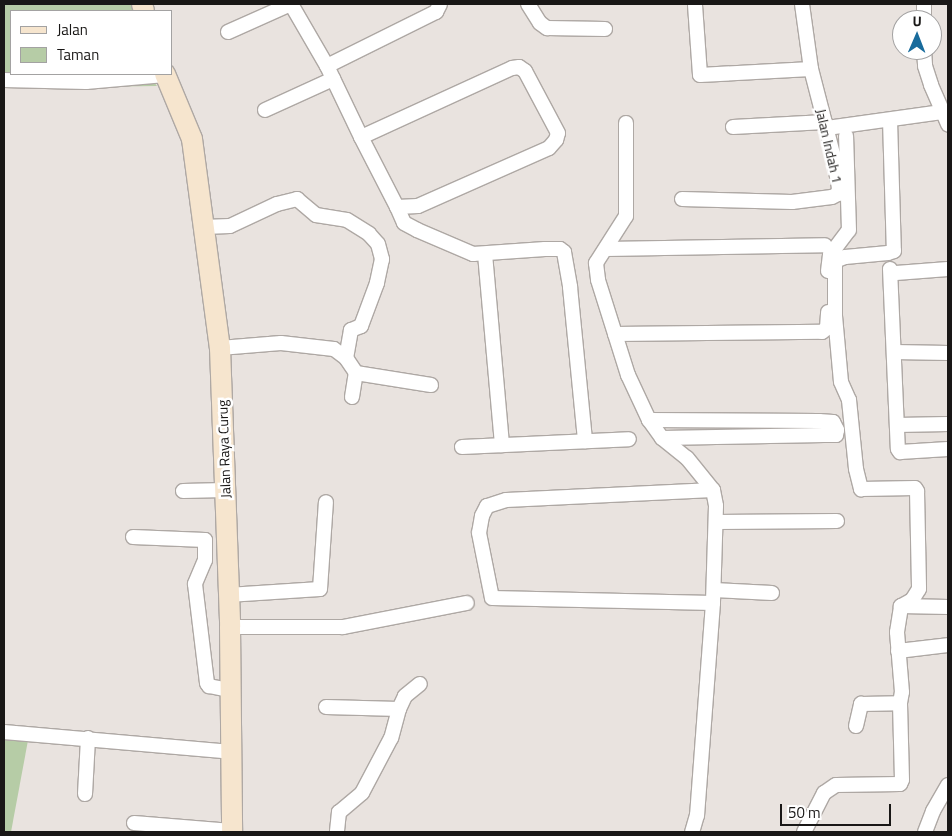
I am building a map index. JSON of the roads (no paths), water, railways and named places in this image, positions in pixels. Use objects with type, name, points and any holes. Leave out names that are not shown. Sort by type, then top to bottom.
[{"type":"main road","name":"Jalan Raya Curug","points":[[165,75],[192,139],[220,348],[230,627],[232,831]]},
{"type":"street","points":[[228,32],[291,4],[327,66],[404,222],[417,230],[473,254],[544,249],[560,249],[564,252],[570,288],[585,441]]},
{"type":"street","points":[[327,66],[436,12],[440,4]]},
{"type":"street","points":[[528,4],[540,23],[547,28],[605,29]]},
{"type":"street","name":"Jalan Indah 1","points":[[682,199],[792,202],[832,197],[838,194],[839,188],[826,125],[811,69],[802,4]]},
{"type":"street","points":[[695,5],[700,75],[811,69]]},
{"type":"street","points":[[733,126],[826,125],[945,118],[925,66],[925,60]]},
{"type":"street","points":[[361,137],[512,68],[519,67],[525,71],[558,133],[556,140],[549,148],[418,206],[397,207]]},
{"type":"street","points":[[4,80],[86,82],[165,75]]},
{"type":"street","points":[[264,110],[333,79]]},
{"type":"street","points":[[890,120],[894,251],[845,257],[835,262],[835,306],[841,382],[849,400],[856,469],[861,489],[911,488],[917,491],[919,590],[912,600],[900,606]]},
{"type":"street","points":[[626,123],[626,216],[596,263],[596,269],[628,375],[649,420],[662,438],[687,458],[712,490],[718,522],[698,815],[692,832]]},
{"type":"street","points":[[616,334],[822,332],[827,328],[830,255],[849,230],[846,136]]},
{"type":"street","points":[[203,227],[230,226],[277,204],[297,199],[316,215],[347,220],[369,234],[378,244],[382,259],[377,283],[361,326],[351,330],[346,358]]},
{"type":"street","points":[[417,230],[418,206]]},
{"type":"street","points":[[606,249],[825,245]]},
{"type":"street","points":[[485,254],[502,445]]},
{"type":"street","points":[[948,269],[893,271],[898,448],[900,452],[948,449]]},
{"type":"street","points":[[220,348],[282,343],[334,349],[346,358],[356,373],[352,397]]},
{"type":"street","points":[[894,352],[948,353]]},
{"type":"street","points":[[356,373],[431,384]]},
{"type":"street","points":[[649,420],[819,421],[833,422],[837,430],[836,435],[662,438]]},
{"type":"street","points":[[897,425],[948,424]]},
{"type":"street","points":[[462,447],[629,439]]},
{"type":"street","points":[[183,491],[225,490]]},
{"type":"street","points":[[712,490],[506,500],[487,506],[482,516],[479,533],[492,598],[713,596],[772,592]]},
{"type":"street","points":[[228,595],[320,589],[326,502]]},
{"type":"street","points":[[718,522],[837,521]]},
{"type":"street","points":[[133,537],[205,540],[204,560],[195,584],[207,683],[209,686],[230,690]]},
{"type":"street","points":[[230,627],[344,627],[467,602]]},
{"type":"street","points":[[900,606],[948,607]]},
{"type":"street","points":[[804,832],[824,793],[836,785],[900,784],[902,780],[901,671],[897,632],[900,606]]},
{"type":"street","points":[[898,651],[948,645]]},
{"type":"street","points":[[337,832],[339,812],[362,793],[391,738],[399,709],[405,696],[420,684]]},
{"type":"street","points":[[856,726],[861,704],[900,704]]},
{"type":"street","points":[[326,707],[399,709]]},
{"type":"street","points":[[4,732],[231,752]]},
{"type":"street","points":[[85,794],[88,738]]},
{"type":"street","points":[[925,832],[933,811],[948,785]]},
{"type":"street","points":[[134,824],[232,831]]}]
